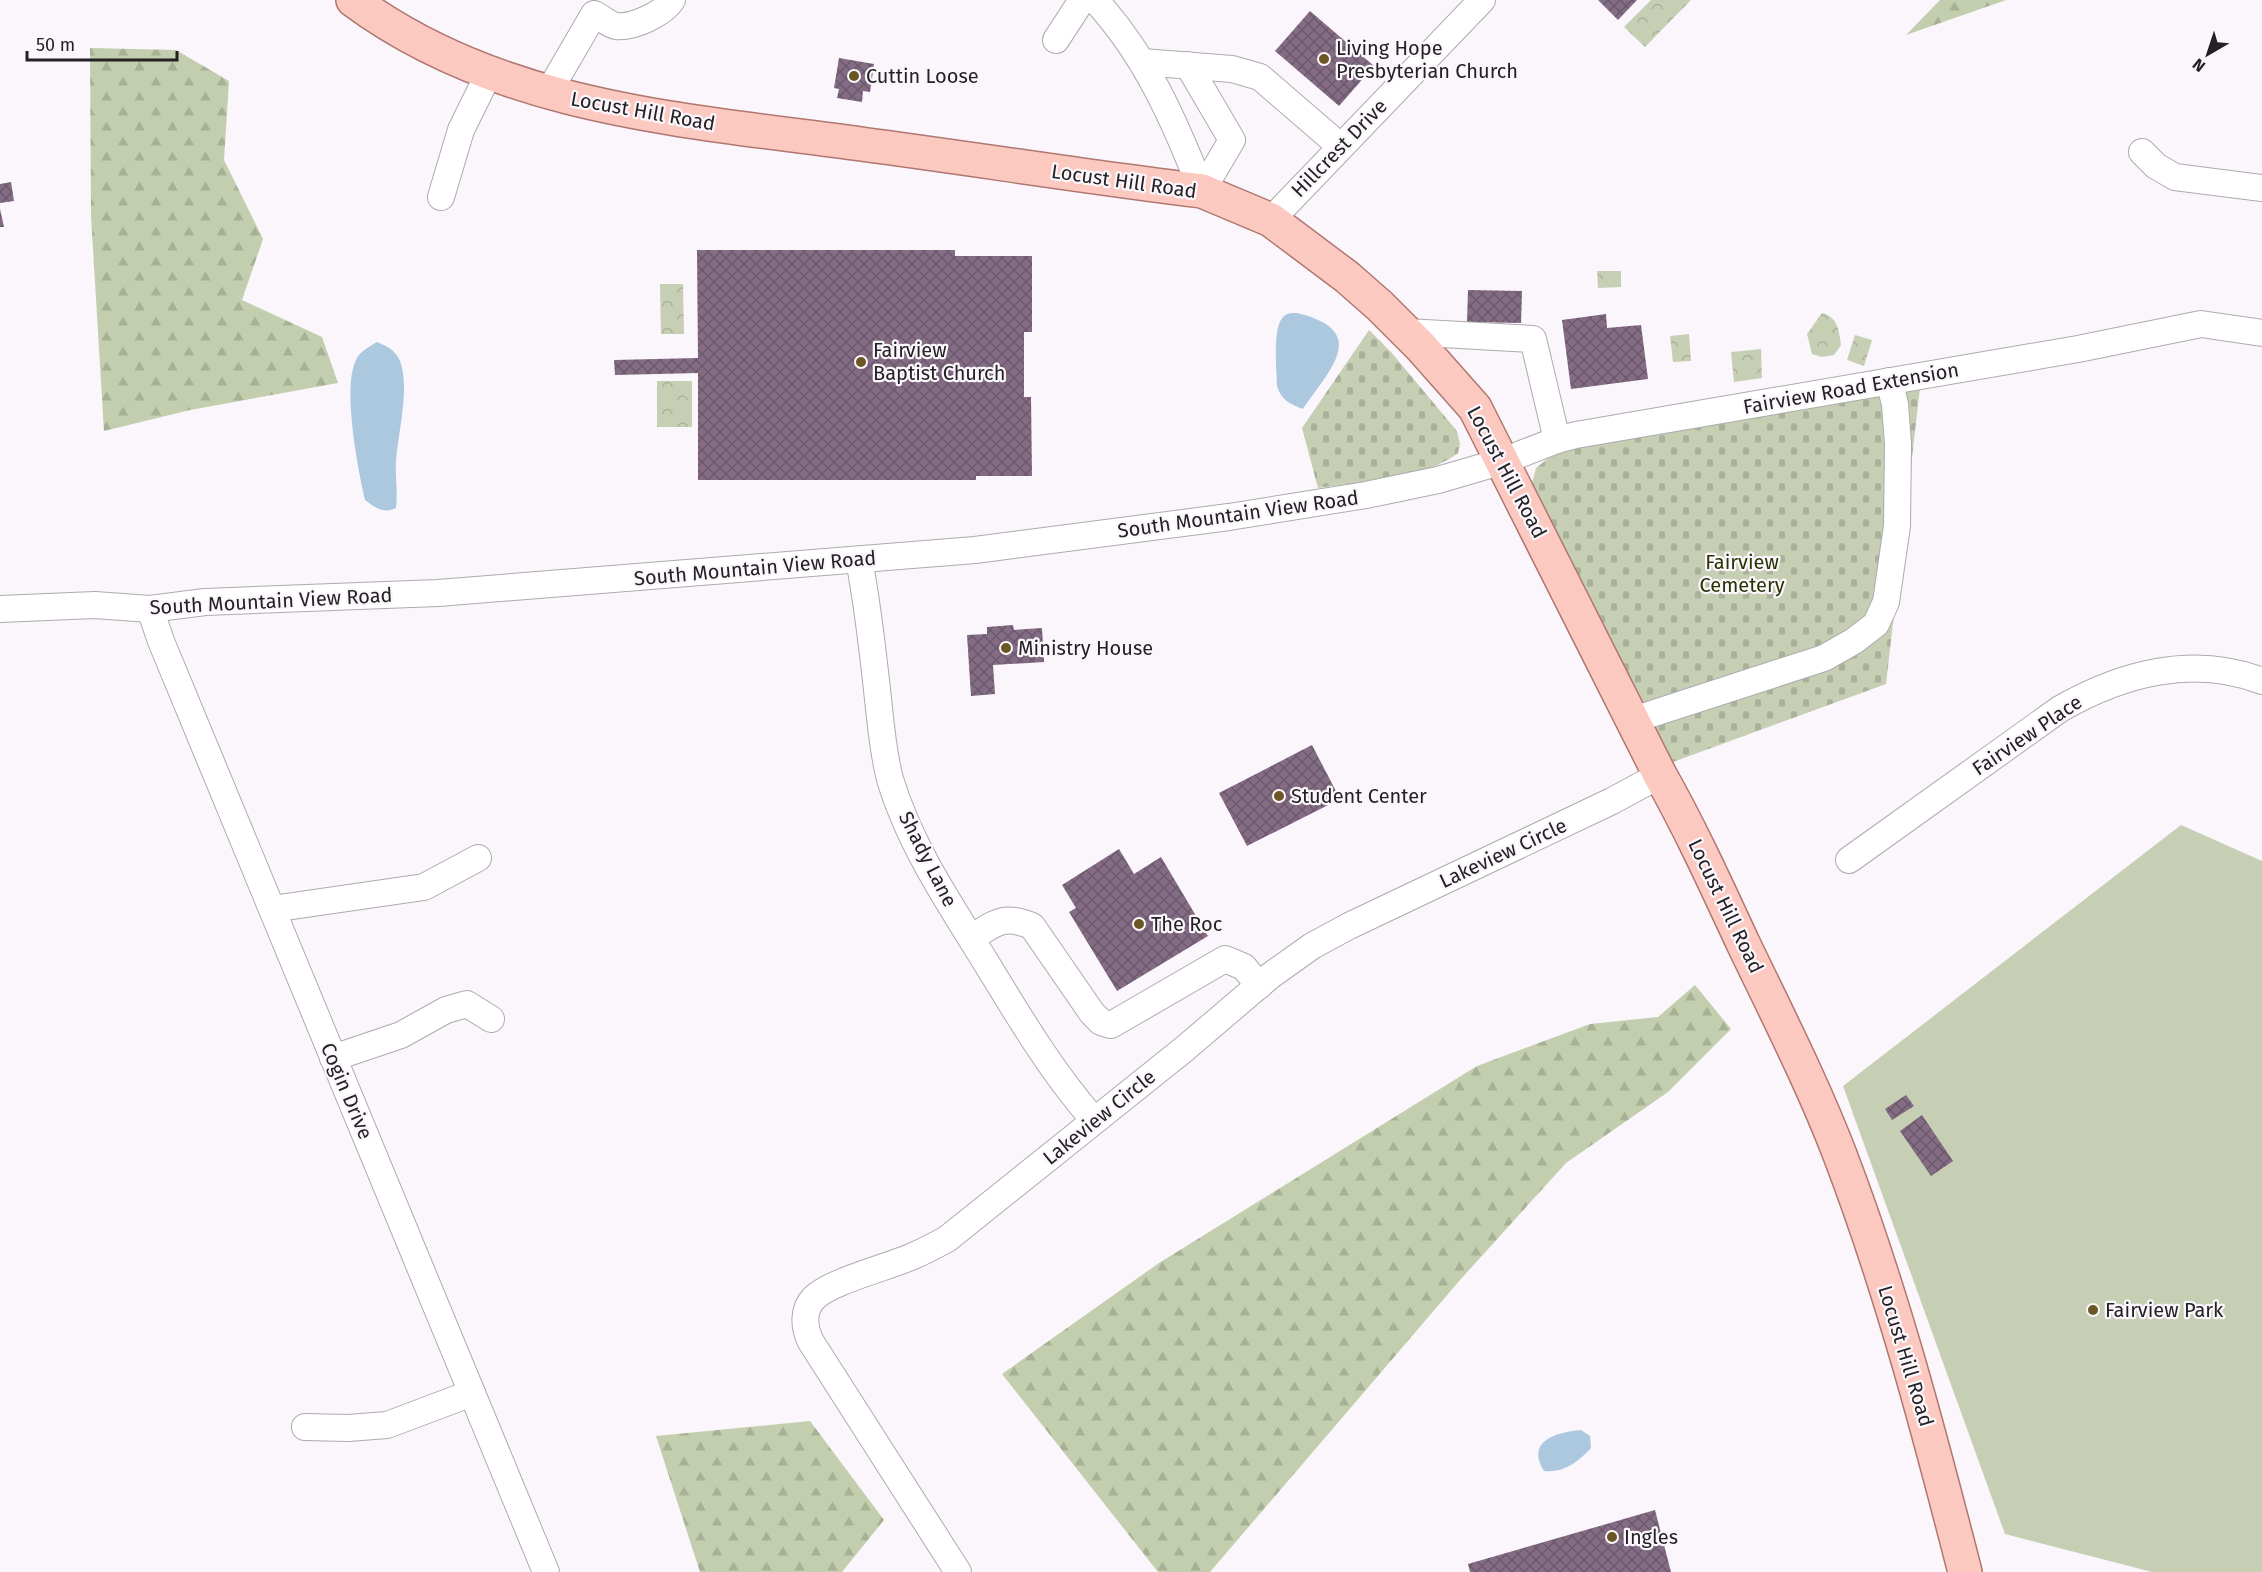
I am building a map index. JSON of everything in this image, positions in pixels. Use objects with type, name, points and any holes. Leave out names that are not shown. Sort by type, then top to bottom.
[{"type":"main road","name":"Locust Hill Road","points":[[353,0],[413,39],[465,64],[548,93],[682,119],[1202,191],[1271,220],[1347,277],[1406,332],[1475,408],[1660,775],[1682,813],[1795,1049],[1840,1155],[1870,1240],[1919,1395],[1965,1572]]},
{"type":"street","points":[[548,93],[594,14],[616,26],[646,21],[668,7],[672,0]]},
{"type":"street","points":[[1056,40],[1082,0]]},
{"type":"street","points":[[1095,0],[1126,37],[1142,62],[1178,129],[1202,191]]},
{"type":"street","name":"Hillcrest Drive","points":[[1271,220],[1482,0]]},
{"type":"street","points":[[1142,62],[1232,69],[1260,77],[1340,146]]},
{"type":"street","points":[[1188,65],[1232,140],[1202,191]]},
{"type":"street","points":[[441,196],[461,130],[489,73]]},
{"type":"street","points":[[2142,152],[2156,166],[2175,177],[2262,188]]},
{"type":"street","name":"Fairview Road Extension","points":[[1503,460],[1557,440],[2078,349],[2201,324],[2262,333]]},
{"type":"street","points":[[1406,332],[1533,339],[1557,440]]},
{"type":"street","points":[[1634,720],[1824,658],[1854,641],[1876,624],[1886,602],[1897,526],[1898,444],[1895,404],[1889,381]]},
{"type":"street","name":"South Mountain View Road","points":[[0,609],[95,605],[150,609],[205,602],[438,593],[859,560],[1028,544],[1229,517],[1376,493],[1438,480],[1503,460]]},
{"type":"street","name":"Shady Lane","points":[[859,560],[866,597],[883,750],[890,780],[901,810],[926,864],[971,938],[1067,1089],[1094,1120]]},
{"type":"street","name":"Cogin Drive","points":[[150,609],[546,1572]]},
{"type":"street","name":"Fairview Place","points":[[1849,860],[2060,709],[2088,693],[2117,681],[2163,670],[2213,670],[2262,681]]},
{"type":"street","name":"Lakeview Circle","points":[[958,1572],[811,1342],[805,1325],[808,1306],[814,1298],[829,1288],[913,1256],[947,1239],[1183,1050],[1259,986],[1312,946],[1349,926],[1590,812],[1660,775]]},
{"type":"street","points":[[272,909],[424,886],[478,858]]},
{"type":"street","points":[[971,938],[1002,920],[1019,921],[1032,926],[1092,1013],[1101,1022],[1111,1025],[1225,959],[1244,967],[1259,986]]},
{"type":"street","points":[[333,1058],[401,1035],[446,1010],[467,1004],[491,1019]]},
{"type":"street","points":[[305,1427],[348,1428],[387,1425],[472,1394]]},
{"type":"green space","points":[[1651,0],[1691,0],[1645,47],[1624,27]]},
{"type":"green space","points":[[1940,0],[2006,0],[1906,35]]},
{"type":"green space","points":[[90,48],[176,50],[229,81],[224,160],[263,239],[242,300],[322,337],[338,383],[190,410],[104,431],[91,216]]},
{"type":"green space","points":[[1597,271],[1621,271],[1621,287],[1598,288]]},
{"type":"green space","points":[[660,284],[683,284],[684,334],[661,334]]},
{"type":"green space","points":[[1822,313],[1835,321],[1841,345],[1834,355],[1822,357],[1812,354],[1807,334]]},
{"type":"green space","points":[[1369,330],[1391,352],[1457,431],[1460,444],[1458,453],[1443,462],[1409,475],[1318,488],[1302,428]]},
{"type":"green space","points":[[1689,334],[1691,361],[1673,362],[1670,336]]},
{"type":"green space","points":[[1855,335],[1872,340],[1864,366],[1847,360]]},
{"type":"green space","points":[[1761,349],[1762,378],[1734,382],[1731,352]]},
{"type":"green space","points":[[657,381],[692,381],[692,427],[657,427]]},
{"type":"green space","name":"Fairview Cemetery","points":[[1920,388],[1886,684],[1673,762],[1651,726],[1530,491],[1536,468],[1557,451]]},
{"type":"green space","name":"Fairview Park","points":[[2181,825],[2262,861],[2262,1572],[2152,1572],[2005,1534],[1843,1086]]},
{"type":"green space","points":[[1695,985],[1731,1029],[1668,1092],[1566,1163],[1460,1280],[1210,1572],[1158,1572],[1002,1374],[1159,1263],[1477,1066],[1590,1024],[1658,1017]]},
{"type":"green space","points":[[810,1421],[884,1520],[842,1572],[700,1572],[656,1436]]},
{"type":"water","points":[[1297,313],[1320,321],[1333,330],[1339,341],[1338,353],[1332,366],[1303,409],[1287,401],[1277,386],[1277,330],[1283,317]]},
{"type":"water","points":[[377,342],[395,353],[399,359],[404,382],[396,461],[396,508],[392,510],[376,508],[365,500],[355,449],[351,408],[352,373],[356,360],[362,352]]},
{"type":"water","points":[[1581,1430],[1590,1436],[1591,1448],[1570,1466],[1544,1471],[1539,1461],[1538,1452],[1541,1445],[1546,1440],[1562,1433]]},
{"type":"building","points":[[1598,0],[1637,0],[1618,20]]},
{"type":"building","name":"Living Hope Presbyterian Church","points":[[1310,11],[1374,66],[1339,106],[1275,51]]},
{"type":"building","name":"Cuttin Loose","points":[[839,58],[874,64],[870,92],[863,91],[862,102],[837,98],[839,89],[834,88]]},
{"type":"building","points":[[11,182],[14,201],[0,203],[0,184]]},
{"type":"building","points":[[0,209],[4,227],[0,227]]},
{"type":"building","name":"Fairview Baptist Church","points":[[697,250],[955,250],[955,256],[1032,256],[1032,332],[1024,332],[1024,397],[1031,397],[1032,476],[976,476],[976,480],[698,480],[698,373],[615,375],[614,360],[698,358]]},
{"type":"building","points":[[1468,290],[1522,291],[1521,323],[1467,322]]},
{"type":"building","points":[[1606,314],[1607,328],[1641,325],[1648,379],[1571,389],[1562,320]]},
{"type":"building","name":"Ministry House","points":[[1013,625],[1014,630],[1042,628],[1044,662],[993,665],[995,694],[971,696],[967,635],[987,634],[987,627]]},
{"type":"building","name":"Student Center","points":[[1312,745],[1340,799],[1247,846],[1219,793]]},
{"type":"building","name":"The Roc","points":[[1119,849],[1134,874],[1161,857],[1208,936],[1117,991],[1069,912],[1076,908],[1062,885]]},
{"type":"building","points":[[1906,1095],[1914,1106],[1892,1120],[1885,1109]]},
{"type":"building","points":[[1922,1115],[1953,1161],[1931,1176],[1900,1131]]},
{"type":"building","name":"Ingles","points":[[1655,1510],[1671,1572],[1470,1572],[1468,1564]]},
{"type":"place","name":"Living Hope Presbyterian Church","points":[[1324,59]]},
{"type":"place","name":"Cuttin Loose","points":[[854,76]]},
{"type":"place","name":"Fairview Baptist Church","points":[[861,362]]},
{"type":"place","name":"Ministry House","points":[[1006,648]]},
{"type":"place","name":"Student Center","points":[[1279,796]]},
{"type":"place","name":"The Roc","points":[[1139,924]]},
{"type":"place","name":"Fairview Park","points":[[2093,1310]]},
{"type":"place","name":"Ingles","points":[[1612,1537]]}]
